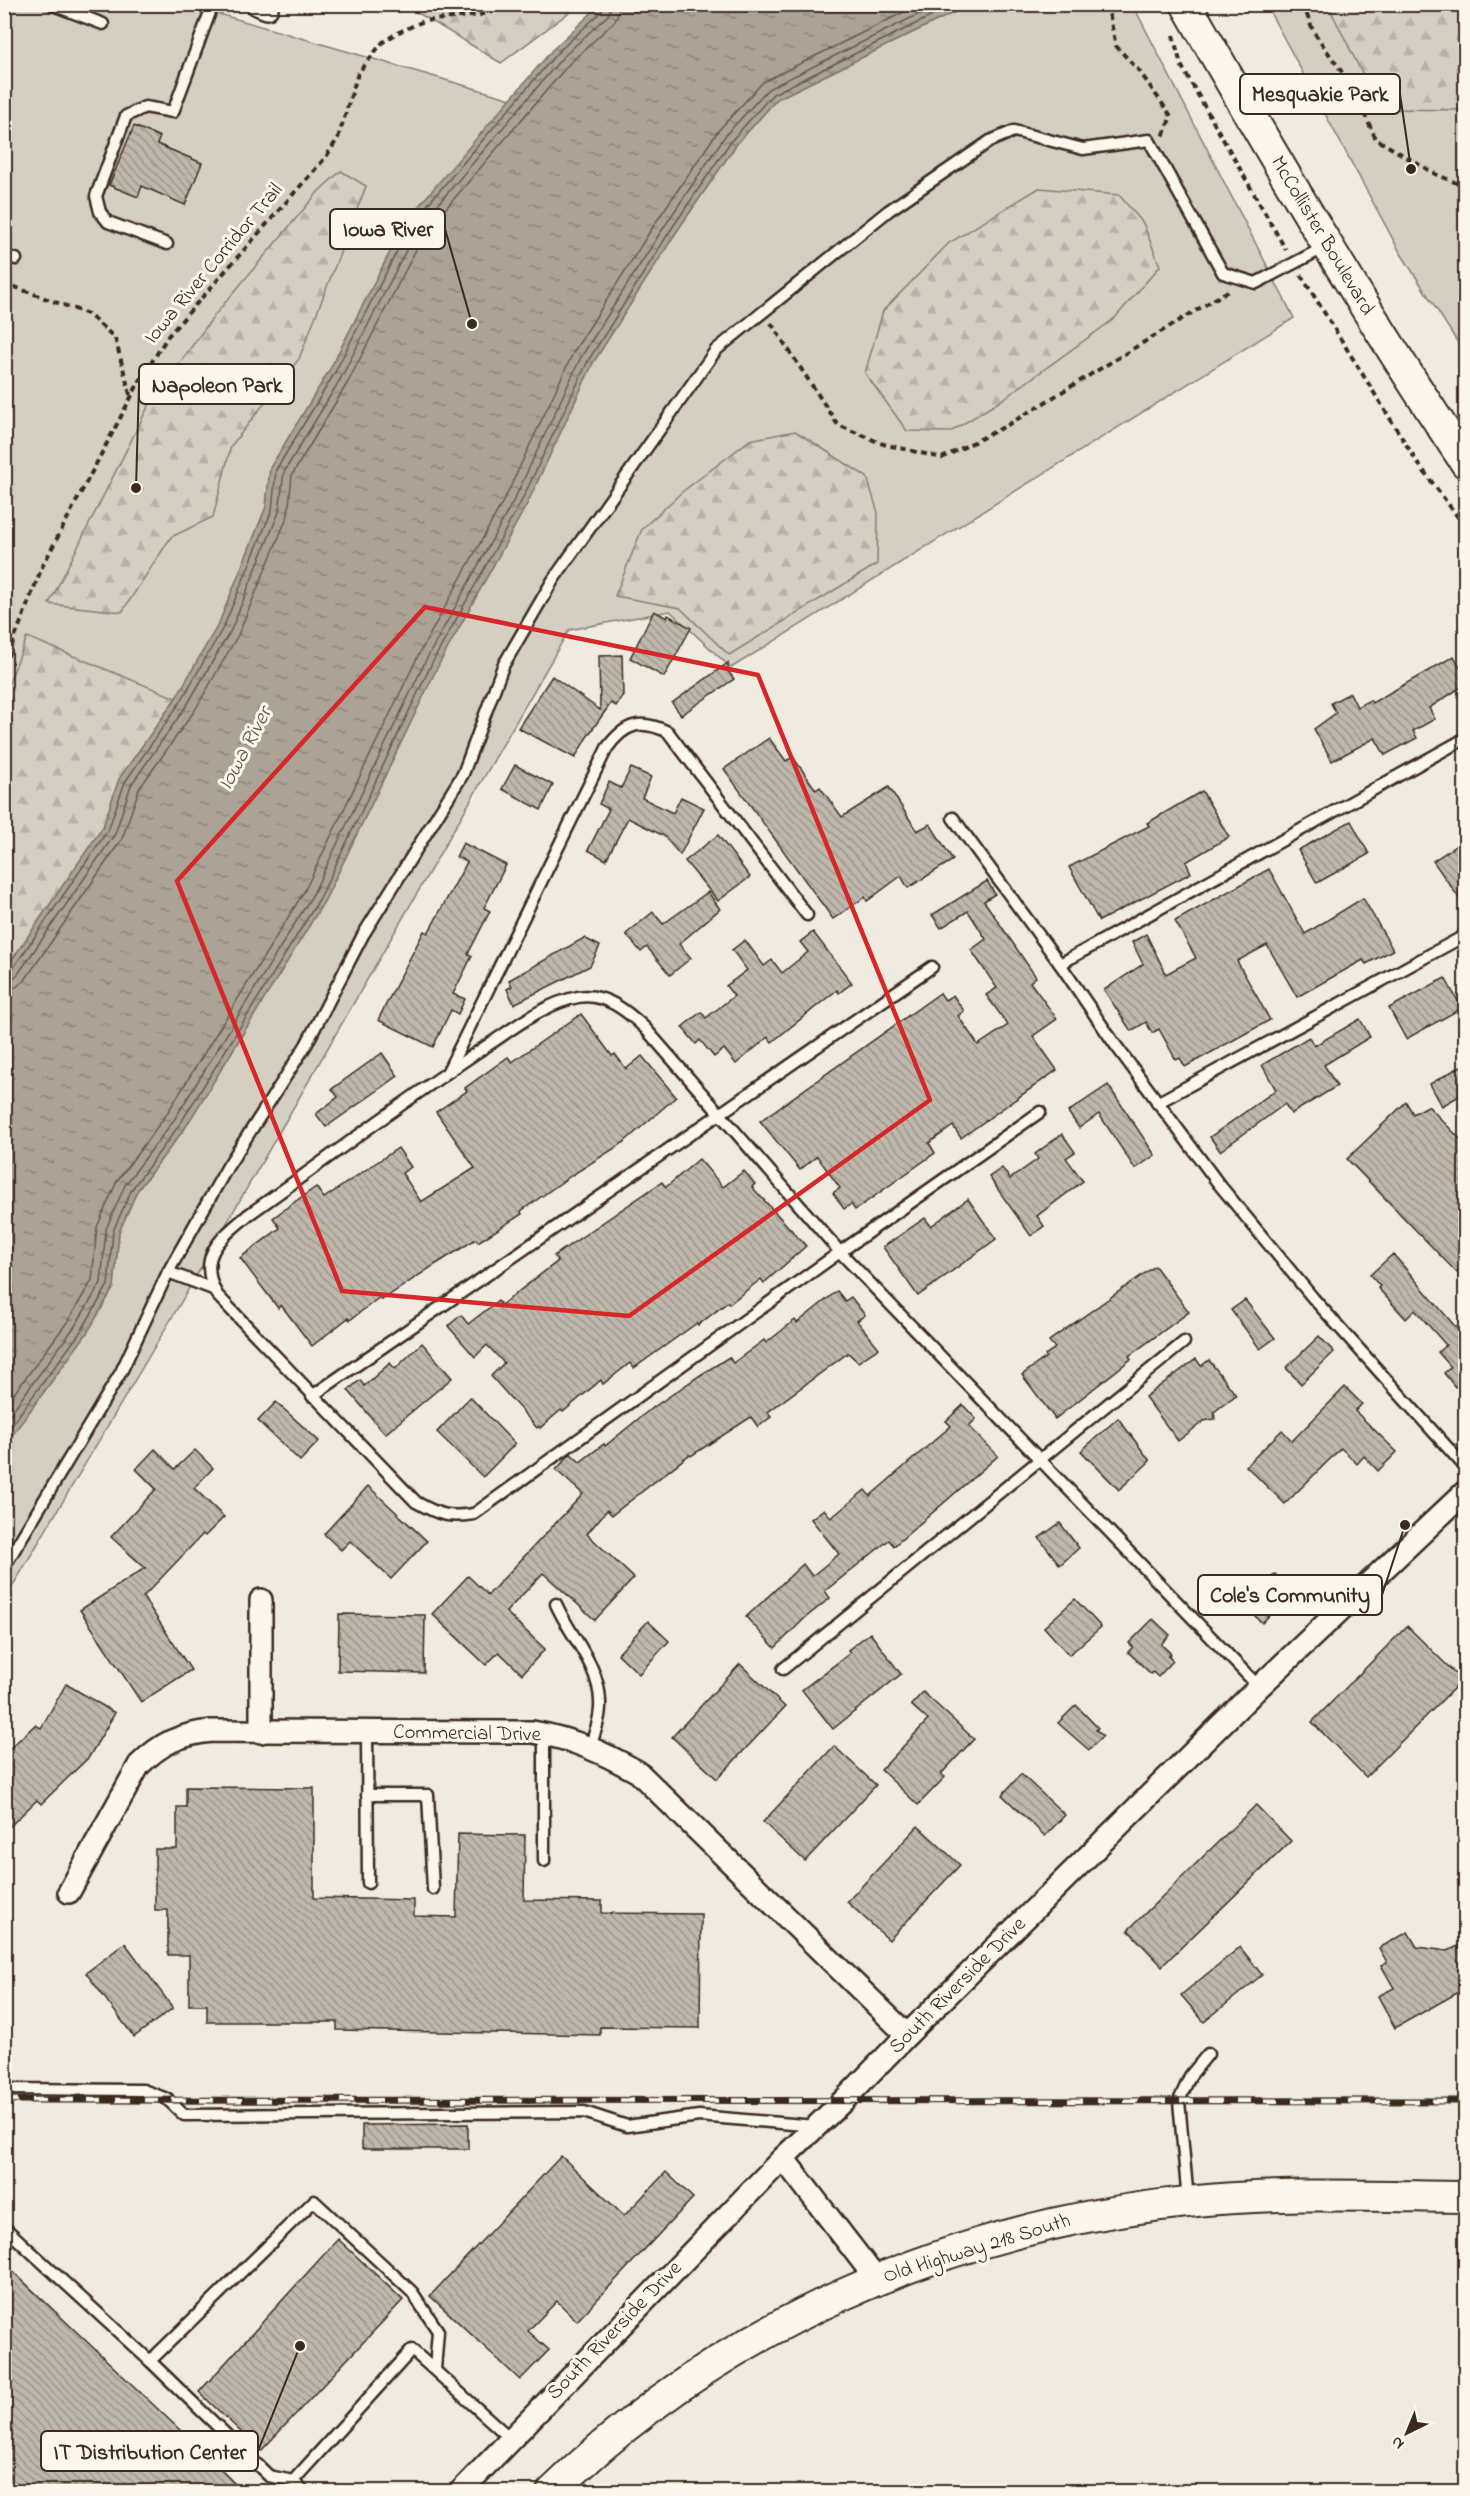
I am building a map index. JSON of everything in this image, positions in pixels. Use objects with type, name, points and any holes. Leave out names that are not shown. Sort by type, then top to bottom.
[{"type":"main road","name":"McCollister Boulevard","points":[[1186,4],[1389,348],[1466,463]]},
{"type":"main road","name":"Old Highway 218 South","points":[[552,2492],[618,2432],[717,2363],[800,2314],[877,2280],[970,2247],[1057,2222],[1110,2212],[1188,2202],[1263,2197],[1466,2197]]},
{"type":"street","name":"South Riverside Drive","points":[[460,2492],[783,2158],[1259,1687],[1466,1491]]},
{"type":"street","points":[[261,1600],[261,1732]]},
{"type":"street","name":"Commercial Drive","points":[[69,1892],[139,1765],[170,1740],[191,1733],[533,1732],[590,1747],[638,1772],[907,2035]]},
{"type":"street","points":[[783,2158],[877,2280]]},
{"type":"lane","points":[[167,244],[108,222],[100,212],[96,196],[126,116],[145,107],[173,112],[213,4]]},
{"type":"lane","points":[[52,5],[103,24]]},
{"type":"lane","points":[[4,1567],[121,1372],[168,1272],[228,1167],[306,1045],[363,934],[463,774],[503,666],[553,580],[716,350],[888,211],[990,141],[1014,131],[1083,149],[1149,140],[1223,273],[1256,283],[1327,246]]},
{"type":"lane","points":[[4,255],[16,260]]},
{"type":"lane","points":[[448,1072],[607,748],[618,733],[634,725],[652,724],[668,732],[807,915]]},
{"type":"lane","points":[[1060,964],[1466,738]]},
{"type":"lane","points":[[953,818],[1060,964],[1157,1103],[1271,1249],[1466,1468]]},
{"type":"lane","points":[[1157,1103],[1466,935]]},
{"type":"lane","points":[[312,1396],[932,967]]},
{"type":"lane","points":[[1040,1112],[840,1252],[474,1514],[452,1518],[433,1512],[416,1502],[217,1295],[210,1282],[208,1267],[212,1252],[220,1240],[248,1215],[448,1072],[552,1005],[580,997],[608,1000],[631,1014],[645,1028],[840,1252],[1259,1687]]},
{"type":"lane","points":[[168,1272],[213,1288]]},
{"type":"lane","points":[[783,1669],[1184,1342]]},
{"type":"lane","points":[[556,1604],[598,1683],[599,1711],[590,1747]]},
{"type":"lane","points":[[367,1732],[368,1883]]},
{"type":"lane","points":[[544,1734],[544,1861]]},
{"type":"lane","points":[[368,1794],[428,1795],[433,1889]]},
{"type":"lane","points":[[1188,2202],[1179,2102],[1190,2076],[1208,2054]]},
{"type":"lane","points":[[4,2089],[143,2090],[167,2099],[184,2115],[584,2112],[627,2126],[699,2116],[816,2126]]},
{"type":"lane","points":[[150,2361],[314,2201],[412,2292],[438,2331],[435,2370]]},
{"type":"lane","points":[[4,2227],[150,2361],[269,2476],[293,2481],[304,2492]]},
{"type":"lane","points":[[293,2481],[412,2350],[511,2439]]},
{"type":"path","name":"Iowa River Corridor Trail","points":[[4,666],[42,567],[131,399],[168,336],[326,157],[338,138],[358,73],[383,42],[399,32],[424,21],[480,15],[509,4]]},
{"type":"path","points":[[1107,4],[1116,46],[1140,72],[1170,116],[1157,155]]},
{"type":"path","points":[[1303,4],[1313,31],[1351,85],[1377,139],[1435,174],[1466,186]]},
{"type":"path","points":[[763,312],[838,425],[883,444],[942,458],[1006,426],[1247,280]]},
{"type":"path","points":[[4,283],[88,314],[115,338],[131,399]]},
{"type":"highlighted area","points":[[425,607],[758,675],[930,1100],[629,1316],[342,1291],[177,881]]},
{"type":"green space","points":[[5,5],[188,5],[511,99],[406,221],[329,371],[270,468],[266,507],[219,623],[176,698],[5,970]]},
{"type":"green space","points":[[405,5],[579,5],[501,63]]},
{"type":"green space","points":[[969,5],[1133,5],[1294,318],[731,668],[670,611],[569,630],[180,1304],[5,1599],[5,1445],[87,1333],[114,1287],[119,1232],[137,1191],[185,1128],[325,900],[438,666],[527,504],[593,363],[675,234],[736,145],[777,99]]},
{"type":"green space","points":[[1266,5],[1465,5],[1465,354],[1400,252]]},
{"type":"green space","points":[[1328,5],[1465,5],[1465,110],[1380,109]]},
{"type":"green space","points":[[341,171],[366,186],[299,359],[231,446],[213,517],[171,537],[122,612],[49,604],[149,405],[214,316],[319,191]]},
{"type":"green space","points":[[1039,188],[1119,195],[1143,223],[1160,266],[1114,319],[999,402],[950,432],[907,431],[865,373],[883,311],[949,243]]},
{"type":"green space","points":[[795,431],[867,477],[878,513],[877,564],[729,655],[680,608],[615,596],[642,529],[682,492],[750,440]]},
{"type":"green space","points":[[27,637],[176,698],[119,779],[103,827],[5,970],[5,693]]},
{"type":"water","points":[[601,4],[969,5],[777,99],[736,145],[675,234],[593,363],[527,504],[438,666],[325,900],[185,1128],[137,1191],[119,1232],[114,1287],[87,1333],[5,1445],[5,970],[103,827],[119,779],[176,698],[219,623],[266,507],[270,468],[329,371],[406,221],[553,49]]},
{"type":"building","points":[[134,126],[160,137],[157,144],[202,163],[185,205],[142,186],[138,197],[109,185]]},
{"type":"building","points":[[654,611],[667,618],[668,615],[691,628],[664,677],[630,658]]},
{"type":"building","points":[[622,655],[623,695],[616,706],[611,703],[575,758],[518,728],[552,676],[600,710],[599,656]]},
{"type":"building","points":[[1454,656],[1466,678],[1466,684],[1429,708],[1435,719],[1413,731],[1417,738],[1385,755],[1375,738],[1332,761],[1314,729],[1336,713],[1331,703],[1350,693],[1357,707],[1370,700],[1372,703]]},
{"type":"building","points":[[728,663],[728,671],[734,679],[681,715],[672,703]]},
{"type":"building","points":[[769,738],[786,761],[793,757],[816,790],[820,787],[842,817],[889,787],[917,831],[930,824],[953,860],[908,888],[901,876],[867,901],[865,897],[833,919],[724,769]]},
{"type":"building","points":[[515,765],[553,785],[541,810],[502,789]]},
{"type":"building","points":[[631,768],[651,777],[642,798],[673,813],[681,797],[704,808],[680,855],[664,836],[628,818],[606,860],[588,850],[609,809],[599,804],[609,782],[621,788]]},
{"type":"building","points":[[1202,791],[1229,837],[1186,862],[1191,873],[1099,921],[1069,867],[1149,826],[1147,823]]},
{"type":"building","points":[[1351,821],[1369,854],[1317,883],[1298,850]]},
{"type":"building","points":[[718,835],[750,877],[718,901],[685,861]]},
{"type":"building","points":[[1466,839],[1466,908],[1433,861]]},
{"type":"building","points":[[463,843],[506,865],[484,908],[490,911],[468,954],[472,956],[453,994],[465,999],[458,1014],[451,1010],[433,1047],[378,1020],[424,931],[428,933],[467,862],[456,857]]},
{"type":"building","points":[[1269,869],[1305,934],[1363,898],[1393,950],[1366,964],[1363,960],[1297,997],[1267,945],[1237,961],[1270,1020],[1185,1067],[1180,1058],[1176,1060],[1159,1029],[1152,1033],[1146,1022],[1131,1031],[1104,990],[1143,964],[1132,942],[1146,934],[1166,974],[1196,958],[1175,921]]},
{"type":"building","points":[[987,881],[995,894],[984,901],[1036,977],[1030,982],[1057,1019],[1033,1036],[1057,1070],[961,1138],[953,1126],[929,1143],[935,1153],[855,1210],[851,1204],[844,1209],[833,1193],[840,1188],[817,1156],[800,1170],[760,1121],[940,993],[945,1000],[953,995],[964,1011],[958,1016],[978,1045],[1008,1025],[986,995],[997,988],[971,950],[986,939],[968,911],[941,928],[932,915]]},
{"type":"building","points":[[708,892],[720,909],[679,944],[691,958],[670,975],[647,947],[641,952],[626,934],[653,912],[663,924]]},
{"type":"building","points":[[813,932],[852,983],[839,993],[837,990],[772,1042],[768,1037],[736,1064],[724,1049],[714,1057],[700,1040],[696,1044],[682,1027],[701,1012],[706,1018],[734,996],[726,986],[747,970],[732,950],[745,940],[764,966],[772,960],[782,973],[808,952],[800,942]]},
{"type":"building","points":[[584,938],[600,946],[590,966],[514,1004],[507,989],[512,986],[509,980]]},
{"type":"building","points":[[1445,978],[1462,1008],[1406,1039],[1389,1008]]},
{"type":"building","points":[[581,1014],[612,1056],[615,1054],[626,1069],[642,1056],[676,1097],[623,1143],[572,1175],[521,1211],[522,1214],[478,1242],[476,1239],[382,1300],[380,1297],[312,1346],[281,1305],[278,1308],[240,1258],[280,1228],[273,1218],[293,1203],[316,1187],[324,1198],[398,1148],[411,1167],[402,1173],[421,1202],[475,1168],[436,1112],[467,1091],[465,1088],[508,1057],[512,1062]]},
{"type":"building","points":[[1360,1019],[1370,1037],[1324,1065],[1337,1086],[1291,1114],[1285,1104],[1220,1151],[1210,1137],[1276,1090],[1262,1065],[1309,1037],[1314,1046]]},
{"type":"building","points":[[382,1053],[398,1076],[326,1127],[316,1114],[338,1097],[332,1089]]},
{"type":"building","points":[[1466,1063],[1466,1092],[1442,1106],[1430,1084]]},
{"type":"building","points":[[1108,1085],[1155,1155],[1135,1169],[1099,1114],[1079,1128],[1068,1112]]},
{"type":"building","points":[[1406,1102],[1413,1114],[1428,1106],[1466,1145],[1466,1282],[1347,1159]]},
{"type":"building","points":[[1062,1134],[1075,1152],[1066,1158],[1083,1181],[1037,1216],[1044,1226],[1031,1236],[989,1177],[1002,1168],[1010,1179],[1038,1159],[1035,1154]]},
{"type":"building","points":[[699,1159],[723,1187],[744,1171],[755,1184],[752,1187],[806,1246],[764,1283],[761,1279],[729,1304],[728,1302],[634,1368],[630,1363],[603,1384],[601,1380],[563,1412],[561,1410],[537,1428],[491,1376],[504,1363],[487,1345],[475,1357],[448,1326],[461,1315],[468,1324],[498,1301],[501,1305],[558,1261],[554,1256],[662,1182],[666,1187]]},
{"type":"building","points":[[968,1199],[996,1239],[918,1296],[883,1247],[925,1218],[931,1226]]},
{"type":"building","points":[[1393,1254],[1466,1339],[1466,1383],[1463,1380],[1455,1387],[1444,1373],[1451,1367],[1438,1352],[1446,1345],[1415,1310],[1406,1319],[1378,1288],[1380,1286],[1370,1275]]},
{"type":"building","points":[[1155,1266],[1189,1312],[1129,1356],[1131,1359],[1055,1419],[1022,1375],[1055,1348],[1049,1341]]},
{"type":"building","points":[[837,1291],[845,1301],[851,1297],[865,1315],[857,1321],[879,1348],[858,1362],[848,1353],[768,1412],[771,1417],[758,1427],[751,1417],[691,1456],[689,1455],[612,1515],[607,1510],[587,1534],[634,1578],[595,1620],[543,1573],[506,1612],[545,1649],[522,1674],[499,1652],[486,1665],[432,1614],[468,1576],[488,1595],[583,1494],[556,1470],[569,1455],[571,1454],[580,1462],[699,1376],[729,1357],[733,1363],[764,1340],[766,1343],[795,1320],[797,1323]]},
{"type":"building","points":[[1245,1300],[1275,1338],[1260,1349],[1231,1310]]},
{"type":"building","points":[[1319,1336],[1334,1352],[1301,1384],[1286,1368]]},
{"type":"building","points":[[422,1343],[452,1378],[385,1434],[348,1390],[360,1380],[364,1386],[390,1363],[395,1369]]},
{"type":"building","points":[[1196,1359],[1201,1366],[1209,1360],[1236,1395],[1214,1412],[1215,1419],[1204,1421],[1178,1441],[1145,1397]]},
{"type":"building","points":[[1345,1387],[1362,1404],[1355,1411],[1397,1452],[1378,1471],[1364,1456],[1357,1464],[1341,1448],[1285,1504],[1246,1466],[1282,1430],[1292,1441]]},
{"type":"building","points":[[470,1397],[515,1444],[483,1477],[437,1432]]},
{"type":"building","points":[[276,1402],[319,1441],[300,1461],[258,1421]]},
{"type":"building","points":[[963,1405],[976,1419],[969,1426],[998,1456],[894,1546],[889,1540],[825,1591],[830,1598],[805,1618],[775,1648],[746,1617],[803,1564],[812,1576],[839,1554],[811,1519],[824,1509],[831,1518],[865,1490],[870,1496],[951,1426],[946,1421]]},
{"type":"building","points":[[1118,1418],[1150,1461],[1119,1490],[1081,1451]]},
{"type":"building","points":[[155,1449],[175,1469],[195,1450],[213,1468],[194,1488],[224,1517],[205,1536],[203,1534],[143,1597],[191,1670],[141,1702],[80,1610],[145,1568],[111,1537],[156,1489],[136,1469]]},
{"type":"building","points":[[368,1486],[427,1541],[391,1579],[350,1541],[341,1550],[324,1534]]},
{"type":"building","points":[[1060,1523],[1079,1548],[1060,1565],[1039,1538]]},
{"type":"building","points":[[1275,1574],[1293,1591],[1262,1623],[1244,1605]]},
{"type":"building","points":[[1075,1599],[1101,1627],[1069,1655],[1044,1627]]},
{"type":"building","points":[[339,1614],[425,1615],[424,1673],[338,1671]]},
{"type":"building","points":[[1153,1619],[1170,1635],[1161,1644],[1171,1654],[1168,1656],[1173,1661],[1158,1677],[1153,1672],[1151,1674],[1128,1652],[1133,1647],[1129,1643]]},
{"type":"building","points":[[648,1621],[669,1641],[639,1674],[618,1654]]},
{"type":"building","points":[[1407,1626],[1462,1680],[1366,1777],[1312,1722]]},
{"type":"building","points":[[870,1633],[901,1674],[833,1729],[802,1690],[850,1653],[848,1650]]},
{"type":"building","points":[[740,1664],[785,1707],[717,1779],[672,1737]]},
{"type":"building","points":[[66,1684],[115,1713],[89,1757],[41,1804],[37,1800],[4,1832],[4,1754],[35,1725],[41,1728]]},
{"type":"building","points":[[923,1692],[974,1739],[941,1774],[945,1777],[918,1805],[881,1770],[928,1720],[911,1705]]},
{"type":"building","points":[[1076,1705],[1103,1736],[1089,1750],[1058,1723]]},
{"type":"building","points":[[834,1746],[876,1785],[805,1861],[763,1822]]},
{"type":"building","points":[[1021,1774],[1065,1815],[1045,1836],[1002,1795]]},
{"type":"building","points":[[186,1787],[314,1788],[314,1898],[414,1900],[414,1916],[456,1917],[458,1834],[525,1835],[524,1900],[602,1901],[602,1913],[701,1914],[700,2028],[600,2027],[600,2035],[337,2030],[337,2022],[207,2022],[207,2005],[189,2005],[189,1955],[168,1955],[168,1910],[155,1910],[155,1849],[177,1849],[177,1807],[186,1807]]},
{"type":"building","points":[[1256,1805],[1291,1841],[1162,1966],[1128,1930]]},
{"type":"building","points":[[918,1826],[960,1865],[889,1940],[847,1902]]},
{"type":"building","points":[[1408,1932],[1417,1947],[1448,1951],[1466,1942],[1466,1988],[1395,2028],[1378,1996],[1394,1988],[1381,1965],[1387,1962],[1379,1948]]},
{"type":"building","points":[[125,1943],[173,2008],[134,2037],[86,1973]]},
{"type":"building","points":[[1240,1947],[1262,1975],[1204,2022],[1181,1995]]},
{"type":"building","points":[[468,2124],[468,2149],[362,2149],[362,2125]]},
{"type":"building","points":[[561,2156],[624,2216],[666,2172],[693,2198],[577,2321],[557,2301],[528,2331],[549,2350],[520,2380],[430,2296]]},
{"type":"building","points":[[338,2239],[403,2300],[261,2451],[199,2392]]},
{"type":"building","points":[[4,2263],[201,2450],[243,2492],[4,2492]]},
{"type":"railway","points":[[4,2100],[1466,2101]]},
{"type":"place","name":"Mesquakie Park","points":[[1411,169]]},
{"type":"place","name":"Iowa River","points":[[472,324]]},
{"type":"place","name":"Napoleon Park","points":[[136,488]]},
{"type":"place","name":"Cole's Community","points":[[1405,1525]]},
{"type":"place","name":"IT Distribution Center","points":[[300,2346]]}]
